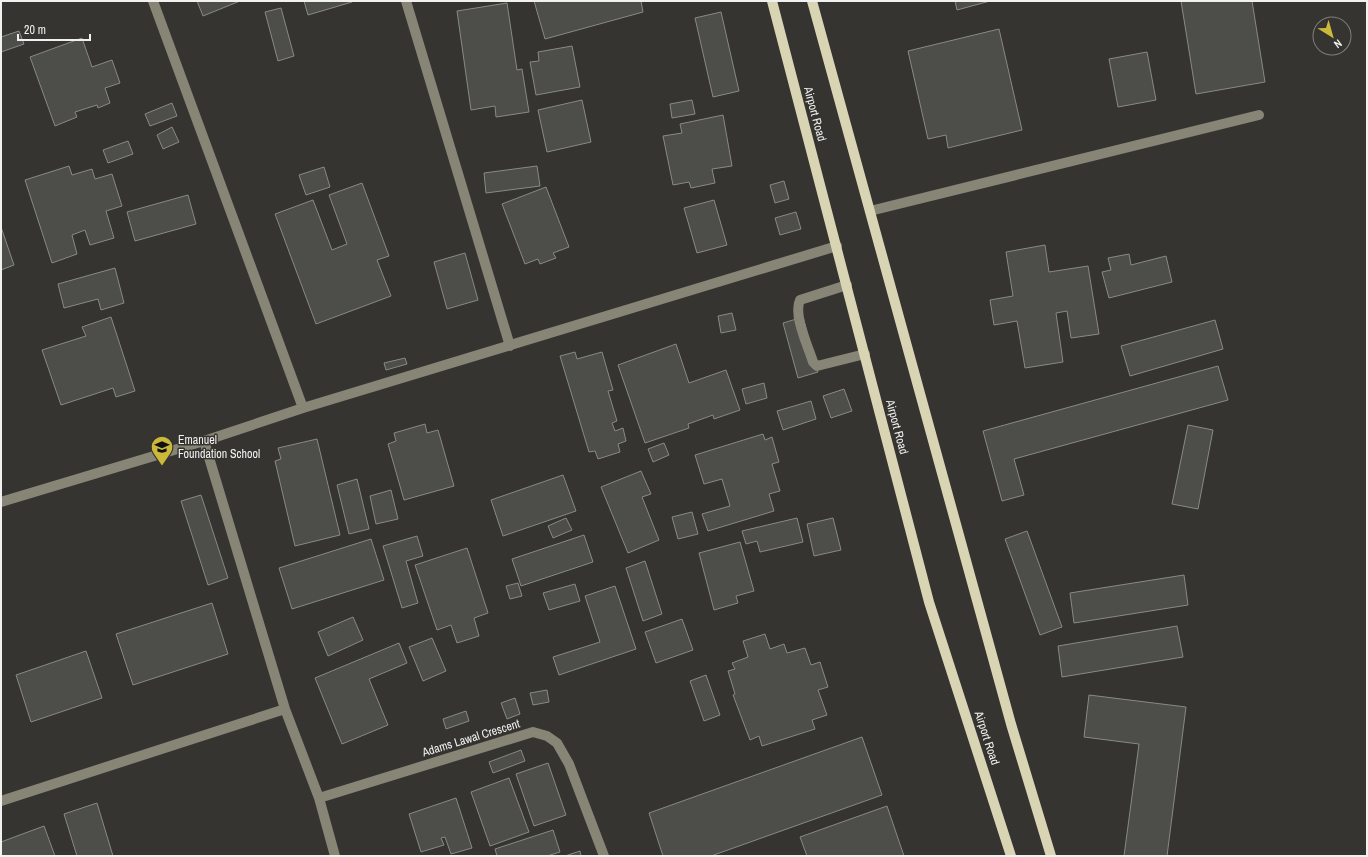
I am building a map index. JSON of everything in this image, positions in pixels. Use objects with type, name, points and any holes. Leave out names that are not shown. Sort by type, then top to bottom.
[{"type":"main road","name":"Airport Road","points":[[772,1],[929,602],[1011,856]]},
{"type":"main road","points":[[812,1],[1011,724],[1051,856]]},
{"type":"street","points":[[153,1],[302,408]]},
{"type":"street","points":[[406,1],[510,346]]},
{"type":"street","points":[[870,211],[1259,115]]},
{"type":"street","points":[[1,502],[204,441],[302,408],[837,246]]},
{"type":"street","points":[[846,285],[800,300],[797,306],[798,316],[813,362],[817,366],[865,354]]},
{"type":"street","points":[[204,441],[285,709],[320,798],[335,856]]},
{"type":"street","points":[[1,801],[285,709]]},
{"type":"street","name":"Adams Lawal Crescent","points":[[320,798],[533,732],[547,736],[557,743],[569,764],[604,856]]},
{"type":"building","points":[[197,1],[240,1],[203,16]]},
{"type":"building","points":[[304,1],[351,1],[352,2],[308,15]]},
{"type":"building","points":[[534,1],[641,1],[643,12],[545,39]]},
{"type":"building","points":[[955,1],[990,1],[957,10]]},
{"type":"building","points":[[1181,1],[1252,1],[1265,82],[1196,94]]},
{"type":"building","points":[[507,3],[517,70],[522,69],[529,112],[496,117],[495,106],[471,110],[457,11]]},
{"type":"building","points":[[281,8],[294,56],[278,61],[265,12]]},
{"type":"building","points":[[721,12],[739,91],[713,97],[695,18]]},
{"type":"building","points":[[999,29],[1022,130],[948,148],[946,135],[928,139],[908,51]]},
{"type":"building","points":[[19,31],[24,44],[1,52],[1,37]]},
{"type":"building","points":[[82,38],[92,67],[112,60],[120,83],[105,88],[110,103],[98,108],[97,105],[75,112],[77,117],[55,126],[30,57]]},
{"type":"building","points":[[572,46],[580,87],[536,95],[530,62],[539,61],[538,52]]},
{"type":"building","points":[[1147,52],[1156,100],[1118,107],[1109,59]]},
{"type":"building","points":[[582,100],[591,142],[547,152],[538,110]]},
{"type":"building","points":[[692,100],[695,114],[672,118],[670,104]]},
{"type":"building","points":[[172,103],[177,116],[150,126],[145,114]]},
{"type":"building","points":[[723,115],[732,166],[712,169],[715,183],[691,188],[689,182],[673,185],[663,136],[682,133],[680,124]]},
{"type":"building","points":[[172,127],[179,142],[163,149],[157,135]]},
{"type":"building","points":[[128,141],[133,154],[108,163],[103,150]]},
{"type":"building","points":[[69,166],[72,175],[92,169],[95,179],[112,174],[122,206],[106,211],[114,238],[90,245],[85,230],[72,235],[77,254],[52,263],[25,180]]},
{"type":"building","points":[[537,166],[540,186],[486,193],[484,173]]},
{"type":"building","points":[[324,167],[330,187],[306,195],[299,175]]},
{"type":"building","points":[[784,181],[789,199],[775,203],[770,185]]},
{"type":"building","points":[[362,183],[389,256],[377,260],[391,296],[316,324],[275,214],[313,200],[332,250],[347,244],[329,195]]},
{"type":"building","points":[[546,187],[569,247],[553,253],[556,258],[540,264],[538,259],[525,264],[502,204]]},
{"type":"building","points":[[188,195],[196,224],[135,241],[127,212]]},
{"type":"building","points":[[714,200],[727,245],[697,253],[684,208]]},
{"type":"building","points":[[796,212],[801,229],[780,235],[775,218]]},
{"type":"building","points":[[1,227],[14,265],[1,270]]},
{"type":"building","points":[[1045,245],[1049,272],[1088,266],[1099,334],[1071,338],[1067,311],[1056,313],[1063,362],[1025,368],[1017,321],[994,325],[990,300],[1013,296],[1006,252]]},
{"type":"building","points":[[465,253],[478,300],[447,309],[434,262]]},
{"type":"building","points":[[1129,254],[1131,265],[1166,256],[1172,282],[1109,298],[1102,272],[1111,270],[1108,258]]},
{"type":"building","points":[[115,268],[124,303],[101,310],[98,299],[64,308],[58,284]]},
{"type":"building","points":[[732,313],[736,330],[721,333],[718,316]]},
{"type":"building","points":[[111,317],[135,391],[116,397],[113,388],[61,405],[42,350],[86,336],[82,327]]},
{"type":"building","points":[[803,317],[818,372],[798,378],[783,323]]},
{"type":"building","points":[[1215,320],[1223,349],[1130,376],[1121,346]]},
{"type":"building","points":[[676,344],[689,383],[726,370],[740,410],[714,419],[713,415],[688,424],[689,428],[645,443],[618,365]]},
{"type":"building","points":[[575,352],[577,359],[602,352],[613,390],[608,391],[617,421],[612,423],[615,431],[623,428],[626,441],[618,444],[620,452],[598,459],[595,451],[589,452],[560,356]]},
{"type":"building","points":[[405,358],[407,364],[386,370],[384,363]]},
{"type":"building","points":[[1218,366],[1228,400],[1014,459],[1024,495],[1002,501],[983,431]]},
{"type":"building","points":[[764,383],[767,398],[746,404],[742,389]]},
{"type":"building","points":[[844,389],[852,411],[831,418],[823,396]]},
{"type":"building","points":[[811,401],[816,419],[783,430],[777,411]]},
{"type":"building","points":[[425,424],[427,433],[438,430],[454,486],[404,500],[388,444],[396,441],[394,433]]},
{"type":"building","points":[[1188,425],[1213,430],[1198,509],[1172,504]]},
{"type":"building","points":[[763,434],[765,440],[772,437],[779,462],[772,464],[780,491],[769,494],[774,511],[708,531],[702,514],[730,506],[722,479],[704,484],[695,455]]},
{"type":"building","points":[[317,439],[340,535],[295,546],[275,461],[281,459],[278,448]]},
{"type":"building","points":[[664,443],[669,455],[653,462],[648,449]]},
{"type":"building","points":[[641,471],[651,494],[642,497],[659,540],[628,553],[601,487]]},
{"type":"building","points":[[563,475],[576,511],[503,536],[491,500]]},
{"type":"building","points":[[357,479],[369,529],[349,534],[337,485]]},
{"type":"building","points":[[391,490],[398,519],[376,524],[370,496]]},
{"type":"building","points":[[201,495],[228,578],[208,585],[181,501]]},
{"type":"building","points":[[692,512],[698,534],[678,539],[672,517]]},
{"type":"building","points":[[566,518],[572,530],[553,538],[548,526]]},
{"type":"building","points":[[797,518],[803,542],[760,552],[757,541],[746,544],[742,531]]},
{"type":"building","points":[[833,518],[841,550],[814,556],[807,524]]},
{"type":"building","points":[[1027,531],[1062,627],[1040,635],[1005,539]]},
{"type":"building","points":[[584,535],[593,562],[521,586],[512,559]]},
{"type":"building","points":[[417,536],[423,556],[406,561],[418,603],[402,608],[383,546]]},
{"type":"building","points":[[371,539],[384,580],[292,609],[279,568]]},
{"type":"building","points":[[740,542],[754,591],[736,596],[738,603],[714,610],[699,553]]},
{"type":"building","points":[[467,548],[488,613],[474,618],[479,636],[457,643],[451,625],[437,630],[415,565]]},
{"type":"building","points":[[645,561],[662,614],[643,621],[626,568]]},
{"type":"building","points":[[1184,575],[1188,605],[1074,623],[1070,593]]},
{"type":"building","points":[[518,583],[522,596],[510,599],[506,586]]},
{"type":"building","points":[[575,584],[580,601],[549,610],[543,593]]},
{"type":"building","points":[[615,586],[636,649],[559,675],[553,657],[600,642],[585,596]]},
{"type":"building","points":[[212,603],[228,654],[133,685],[116,634]]},
{"type":"building","points":[[353,617],[363,640],[328,656],[318,632]]},
{"type":"building","points":[[682,619],[693,650],[656,663],[645,632]]},
{"type":"building","points":[[1177,626],[1183,657],[1062,677],[1058,646]]},
{"type":"building","points":[[765,634],[770,649],[784,644],[787,653],[805,648],[811,665],[820,662],[828,687],[818,690],[827,715],[812,720],[815,729],[762,746],[759,736],[750,740],[733,695],[735,694],[728,671],[735,669],[732,663],[748,657],[743,641]]},
{"type":"building","points":[[432,638],[446,671],[423,681],[409,647]]},
{"type":"building","points":[[399,643],[407,663],[369,679],[388,725],[342,744],[315,678]]},
{"type":"building","points":[[86,651],[102,698],[31,722],[16,675]]},
{"type":"building","points":[[706,675],[720,715],[704,721],[690,681]]},
{"type":"building","points":[[547,690],[549,702],[533,705],[530,693]]},
{"type":"building","points":[[1089,695],[1186,707],[1167,856],[1124,856],[1139,744],[1084,737]]},
{"type":"building","points":[[515,698],[520,714],[507,719],[501,703]]},
{"type":"building","points":[[466,711],[469,721],[446,729],[443,719]]},
{"type":"building","points":[[862,737],[882,795],[711,856],[663,856],[649,813]]},
{"type":"building","points":[[521,750],[525,761],[493,773],[489,762]]},
{"type":"building","points":[[548,763],[566,815],[534,826],[516,774]]},
{"type":"building","points":[[509,778],[529,832],[490,846],[471,792]]},
{"type":"building","points":[[456,798],[472,848],[451,854],[445,837],[441,838],[444,845],[421,852],[409,814]]},
{"type":"building","points":[[97,803],[113,856],[77,856],[64,814]]},
{"type":"building","points":[[887,806],[904,856],[807,856],[800,837]]},
{"type":"building","points":[[44,826],[55,856],[1,856],[1,842]]},
{"type":"building","points":[[553,830],[560,852],[547,856],[497,856],[495,849]]},
{"type":"building","points":[[580,851],[581,856],[565,856]]},
{"type":"place","name":"Emanuel Foundation School","points":[[162,466]]}]
